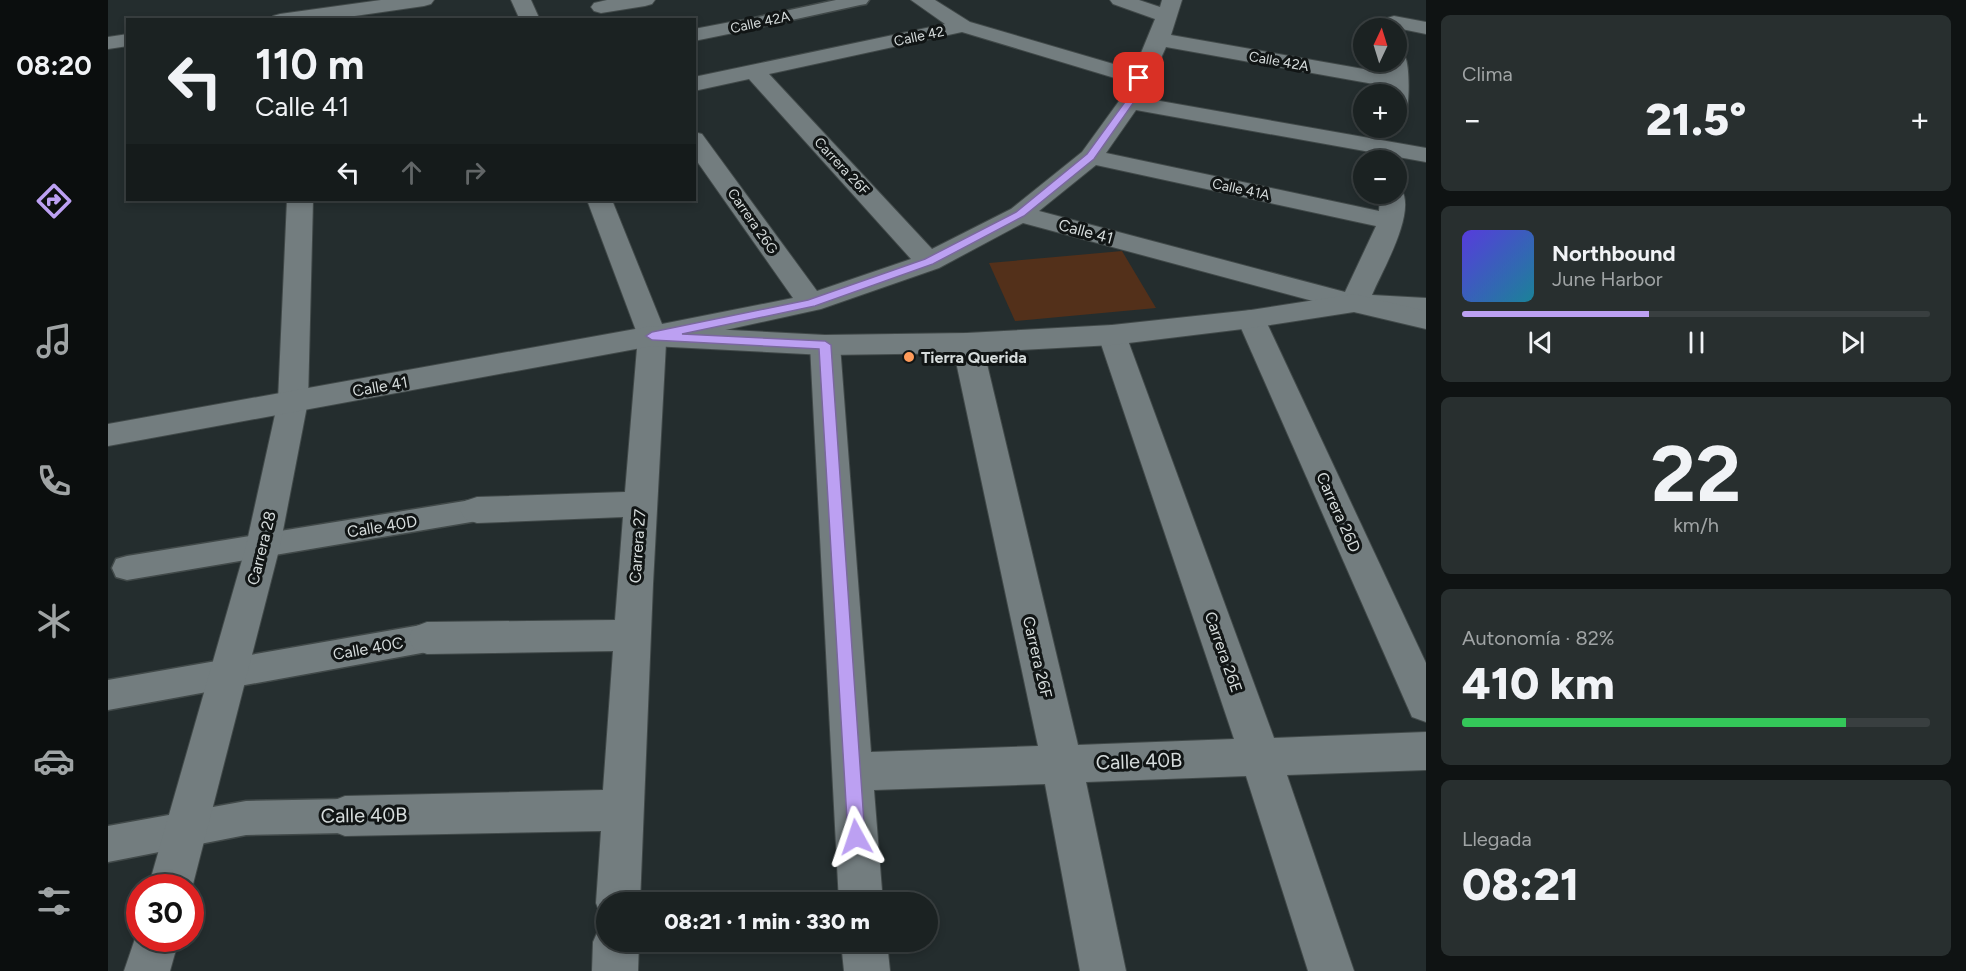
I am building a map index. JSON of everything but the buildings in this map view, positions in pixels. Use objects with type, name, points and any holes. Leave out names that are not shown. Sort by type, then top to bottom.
[{"type":"street","points":[[521,0],[529,18]]},
{"type":"street","points":[[603,9],[645,0]]},
{"type":"street","name":"Calle 42A","points":[[696,35],[860,0]]},
{"type":"street","points":[[921,0],[963,26]]},
{"type":"street","points":[[1020,214],[1091,157],[1130,102],[1139,78],[1159,39],[1168,8],[1120,0]]},
{"type":"street","points":[[1393,0],[1394,18]]},
{"type":"street","points":[[294,14],[415,7]]},
{"type":"street","name":"Calle 42","points":[[696,84],[963,26],[1139,78]]},
{"type":"street","points":[[1407,27],[1426,28]]},
{"type":"street","name":"Calle 42A","points":[[1159,39],[1353,65]]},
{"type":"street","points":[[108,43],[126,40]]},
{"type":"street","name":"Carrera 26F","points":[[754,71],[929,262]]},
{"type":"street","points":[[1130,102],[1395,146],[1426,155]]},
{"type":"street","name":"Carrera 26G","points":[[696,142],[810,303]]},
{"type":"street","name":"Calle 41A","points":[[1091,157],[1391,221]]},
{"type":"street","name":"Carrera 28","points":[[174,874],[263,546],[292,401],[300,201]]},
{"type":"street","name":"Carrera 27","points":[[599,201],[652,336],[632,635],[619,892]]},
{"type":"street","points":[[1392,204],[1391,221],[1354,303],[1426,320]]},
{"type":"street","name":"Calle 41","points":[[108,435],[652,336],[810,303],[929,262],[1020,214],[1354,303],[1426,307]]},
{"type":"street","name":"Calle 41","points":[[652,336],[825,345],[968,343],[1113,335],[1251,320],[1354,303]]},
{"type":"street","name":"Carrera 26D","points":[[1251,320],[1426,705]]},
{"type":"street","name":"Carrera 26E","points":[[1113,335],[1260,756],[1331,971]]},
{"type":"street","name":"Carrera 26F","points":[[968,343],[1062,764],[1103,971]]},
{"type":"street","points":[[825,345],[860,892]]},
{"type":"street","name":"Calle 40D","points":[[127,568],[477,510],[640,504]]},
{"type":"street","name":"Calle 40C","points":[[108,695],[427,638],[632,635]]},
{"type":"street","name":"Calle 40B","points":[[851,772],[1426,751]]},
{"type":"street","name":"Calle 40B","points":[[108,844],[246,818],[623,810]]},
{"type":"street","points":[[147,971],[152,952]]},
{"type":"street","points":[[615,971],[616,952]]},
{"type":"street","points":[[865,952],[867,971]]},
{"type":"shaded area","points":[[1122,251],[1156,308],[1015,321],[989,263]]},
{"type":"place","name":"Tierra Querida","points":[[909,357]]},
{"type":"route","points":[[856,837],[825,345],[652,336],[810,303],[929,262],[1020,214],[1091,157],[1130,102],[1139,78]]}]
